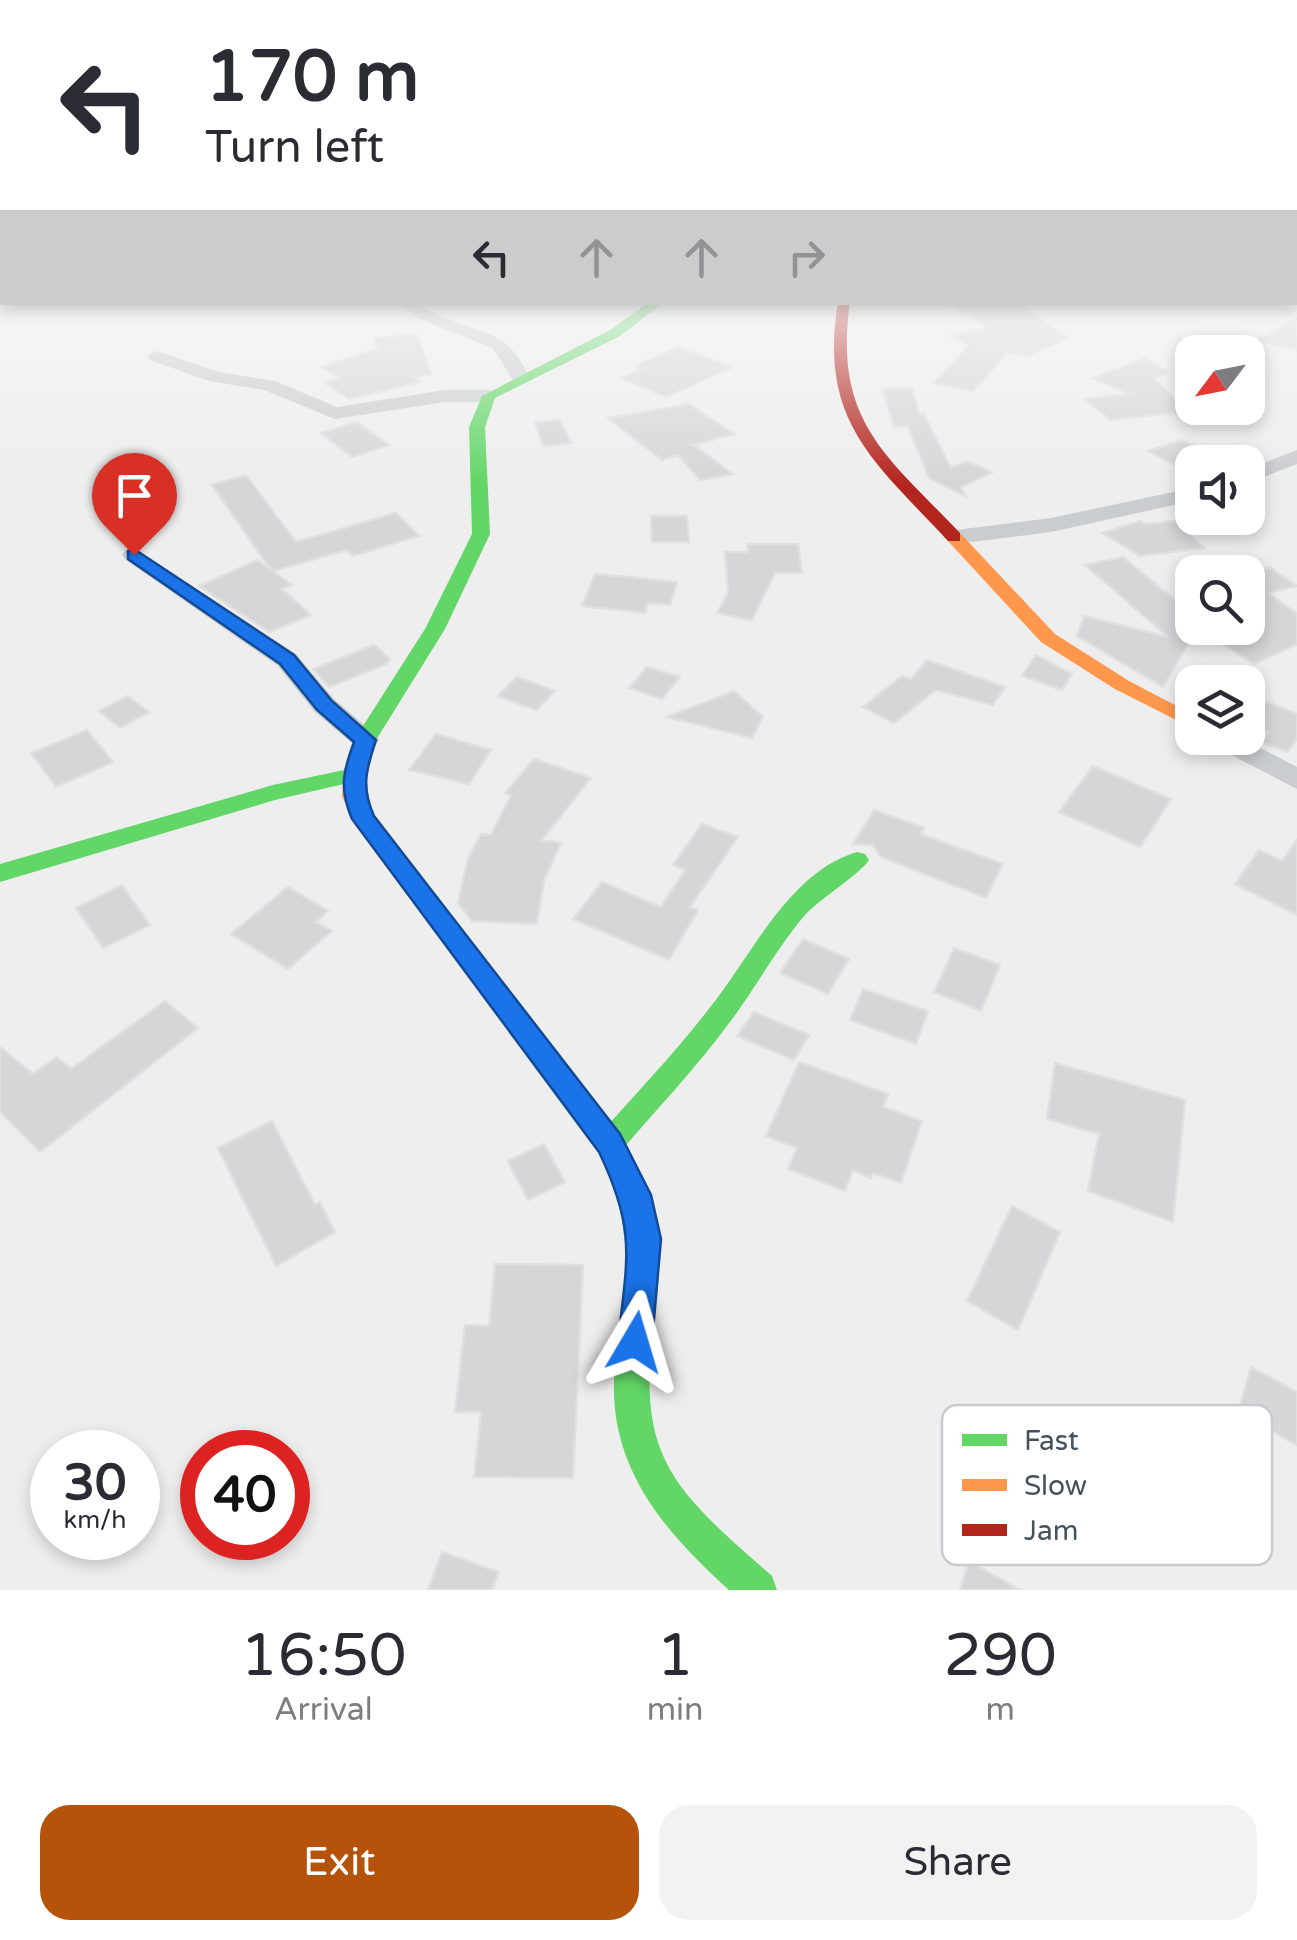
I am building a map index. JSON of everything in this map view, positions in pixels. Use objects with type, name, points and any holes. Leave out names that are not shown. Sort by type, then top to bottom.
[{"type":"street","points":[[481,335],[495,339],[509,351],[521,378]]},
{"type":"street","points":[[610,335],[489,396],[480,409],[477,442],[481,534],[434,629],[365,740],[353,775],[353,796],[363,819],[610,1143],[636,1195],[645,1239],[630,1378],[632,1433],[646,1468],[677,1514],[758,1590]]},
{"type":"street","points":[[839,335],[854,420],[863,438],[1048,638],[1175,713]]},
{"type":"street","points":[[156,356],[216,377],[268,385],[336,413],[445,396],[489,396]]},
{"type":"street","points":[[1265,470],[1297,456]]},
{"type":"street","points":[[955,537],[1036,527],[1175,498]]},
{"type":"street","points":[[134,555],[287,660],[324,705],[365,740]]},
{"type":"street","points":[[1252,755],[1297,779]]},
{"type":"street","points":[[0,873],[274,792],[353,775]]},
{"type":"street","points":[[610,1143],[736,994],[790,910],[823,876],[857,860]]},
{"type":"building","points":[[416,335],[432,374],[415,378],[420,382],[349,399],[325,383],[340,378],[321,367],[378,349],[374,338]]},
{"type":"building","points":[[1297,335],[1297,350],[1265,342],[1265,336]]},
{"type":"building","points":[[951,336],[1069,338],[1027,356],[1008,352],[973,391],[934,383],[969,345]]},
{"type":"building","points":[[678,347],[732,367],[666,397],[621,378],[642,369],[635,366]]},
{"type":"building","points":[[1146,358],[1168,373],[1154,378],[1175,399],[1175,414],[1110,420],[1085,399],[1129,394],[1092,378]]},
{"type":"building","points":[[883,389],[912,389],[920,415],[923,413],[951,468],[967,461],[992,472],[961,487],[965,496],[929,478],[908,426],[894,427]]},
{"type":"building","points":[[689,404],[734,434],[694,445],[733,474],[700,480],[678,455],[662,460],[608,418]]},
{"type":"building","points":[[560,420],[571,443],[543,446],[535,422]]},
{"type":"building","points":[[357,422],[389,445],[352,457],[321,433]]},
{"type":"building","points":[[1182,440],[1193,445],[1175,445],[1175,465],[1148,451]]},
{"type":"building","points":[[246,475],[296,542],[396,513],[419,536],[353,556],[347,550],[273,571],[292,585],[282,589],[311,615],[269,632],[199,586],[258,560],[271,570],[212,485]]},
{"type":"building","points":[[651,516],[687,516],[689,542],[652,542]]},
{"type":"building","points":[[1140,521],[1175,521],[1175,535],[1190,535],[1204,548],[1140,556],[1103,533]]},
{"type":"building","points":[[747,544],[798,544],[802,573],[775,573],[752,620],[717,613],[728,593],[725,552],[748,552]]},
{"type":"building","points":[[1123,557],[1175,599],[1175,645],[1187,645],[1163,687],[1077,636],[1084,616],[1168,637],[1085,565]]},
{"type":"building","points":[[1270,567],[1297,586],[1269,593],[1297,614],[1297,644],[1254,664],[1224,645],[1265,645],[1265,568]]},
{"type":"building","points":[[595,574],[677,582],[670,605],[648,603],[645,613],[582,606]]},
{"type":"building","points":[[374,645],[390,659],[387,664],[329,687],[313,669]]},
{"type":"building","points":[[1036,655],[1072,674],[1062,690],[1022,676]]},
{"type":"building","points":[[927,660],[1005,687],[993,705],[936,690],[894,723],[863,707],[902,676],[911,679]]},
{"type":"building","points":[[647,667],[680,677],[662,699],[629,688]]},
{"type":"building","points":[[517,677],[555,691],[536,710],[497,696]]},
{"type":"building","points":[[734,691],[763,717],[752,738],[667,717]]},
{"type":"building","points":[[128,696],[149,712],[120,728],[99,711]]},
{"type":"building","points":[[1267,702],[1297,714],[1297,739],[1287,752],[1265,744],[1269,732],[1265,730]]},
{"type":"building","points":[[87,730],[113,762],[56,787],[31,753]]},
{"type":"building","points":[[436,734],[491,750],[469,784],[409,770]]},
{"type":"building","points":[[534,759],[591,778],[542,840],[561,843],[544,880],[537,924],[472,921],[458,903],[468,858],[481,834],[491,835],[511,795],[505,793]]},
{"type":"building","points":[[1093,766],[1171,799],[1140,847],[1059,812]]},
{"type":"building","points":[[874,810],[924,828],[920,834],[1003,864],[986,898],[881,857],[873,845],[853,844]]},
{"type":"building","points":[[702,824],[738,837],[690,907],[698,910],[669,960],[573,919],[602,882],[661,907],[685,870],[673,865]]},
{"type":"building","points":[[1297,840],[1297,915],[1235,884],[1259,850],[1282,861]]},
{"type":"building","points":[[122,885],[150,925],[103,948],[76,908]]},
{"type":"building","points":[[288,887],[328,911],[316,922],[332,931],[288,969],[231,934]]},
{"type":"building","points":[[803,939],[849,959],[828,994],[780,973]]},
{"type":"building","points":[[954,948],[1000,965],[981,1011],[934,992]]},
{"type":"building","points":[[863,989],[928,1011],[916,1044],[850,1020]]},
{"type":"building","points":[[165,1001],[198,1028],[40,1152],[0,1112],[0,1047],[33,1074],[57,1057],[71,1069]]},
{"type":"building","points":[[754,1012],[809,1035],[794,1060],[737,1036]]},
{"type":"building","points":[[799,1062],[888,1094],[883,1107],[922,1121],[901,1183],[873,1173],[871,1178],[853,1170],[845,1191],[788,1169],[797,1148],[766,1136]]},
{"type":"building","points":[[1055,1063],[1185,1100],[1173,1222],[1088,1191],[1099,1134],[1047,1119]]},
{"type":"building","points":[[272,1121],[315,1205],[320,1202],[335,1232],[276,1266],[218,1148]]},
{"type":"building","points":[[544,1144],[565,1182],[528,1200],[508,1161]]},
{"type":"building","points":[[1012,1206],[1060,1232],[1018,1330],[967,1301]]},
{"type":"building","points":[[495,1264],[583,1265],[573,1478],[474,1477],[481,1412],[455,1412],[465,1325],[489,1326]]},
{"type":"building","points":[[1251,1367],[1297,1392],[1297,1445],[1272,1431],[1272,1405],[1240,1405]]},
{"type":"building","points":[[442,1552],[499,1572],[492,1590],[428,1590]]},
{"type":"building","points":[[968,1565],[976,1565],[1020,1590],[960,1590]]},
{"type":"traffic: fast","points":[[355,770],[365,740],[435,629],[481,534],[477,427],[489,396],[611,335]]},
{"type":"traffic: fast","points":[[0,873],[273,793],[353,775]]},
{"type":"traffic: fast","points":[[610,1143],[708,1031],[796,909],[813,891],[857,860]]},
{"type":"traffic: fast","points":[[635,1200],[644,1268],[631,1381],[633,1419],[641,1452],[675,1509],[758,1590]]},
{"type":"traffic: slow","points":[[954,537],[1048,638],[1175,713]]},
{"type":"traffic: slow","points":[[355,770],[353,796],[363,819],[610,1143],[635,1200]]},
{"type":"traffic: jam","points":[[841,335],[846,392],[864,439],[954,537]]},
{"type":"route","points":[[134,555],[287,660],[324,705],[365,740],[353,775],[353,796],[363,819],[610,1143],[636,1195],[645,1239],[635,1342]]}]
